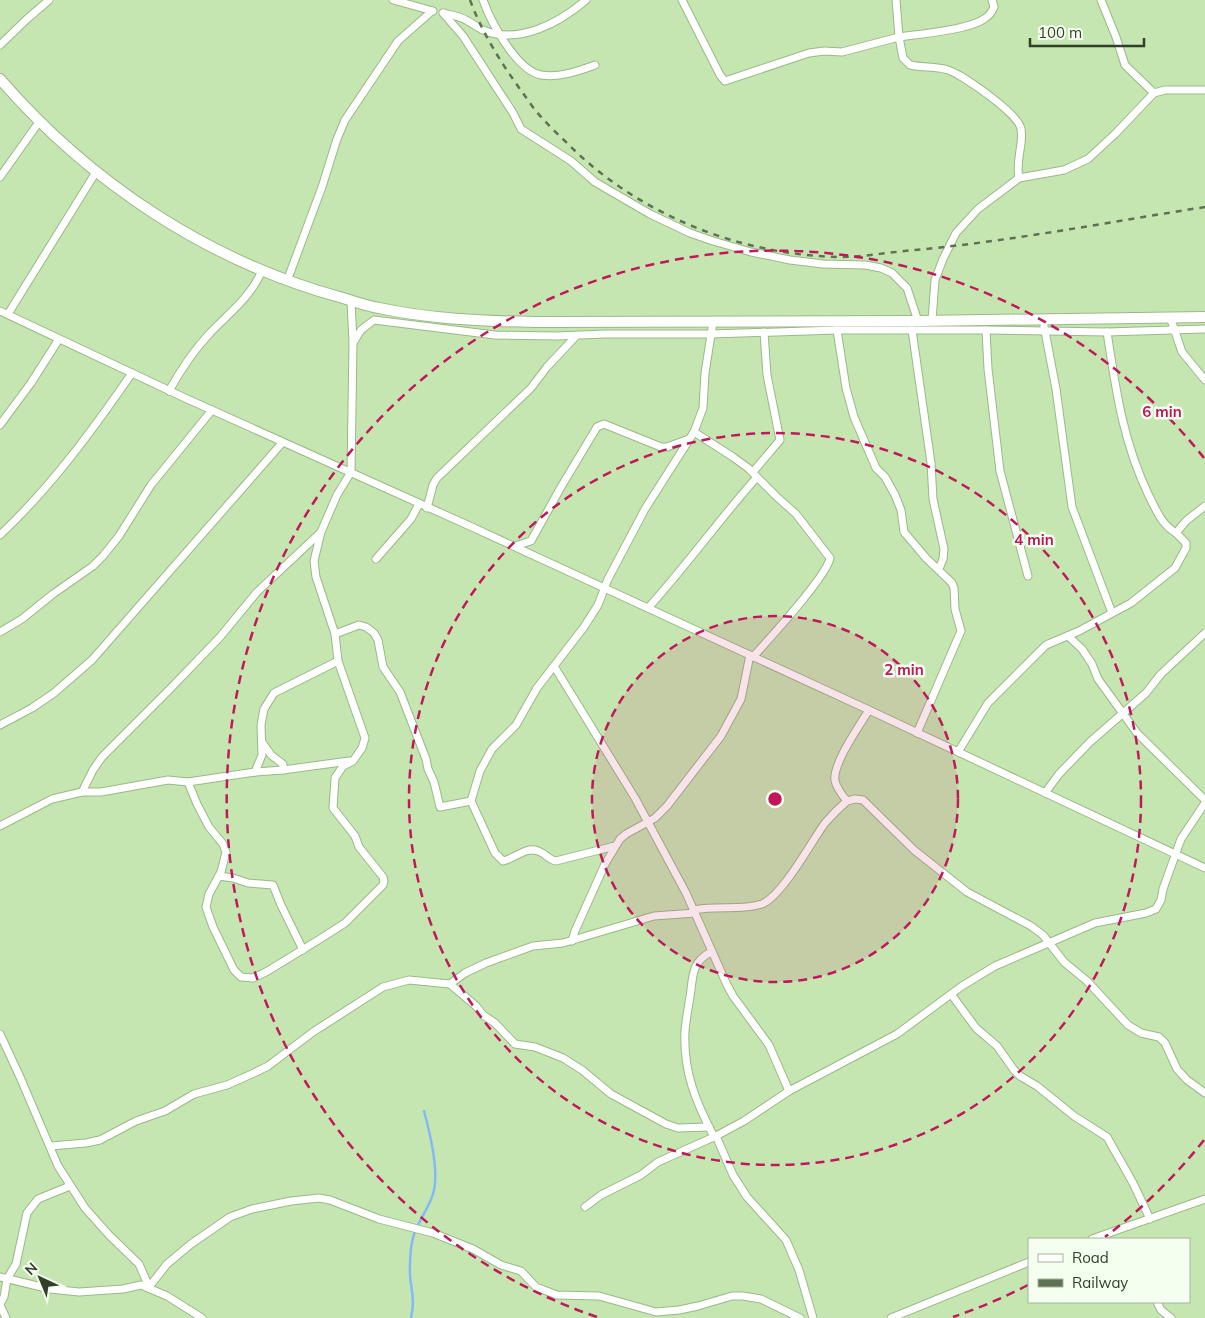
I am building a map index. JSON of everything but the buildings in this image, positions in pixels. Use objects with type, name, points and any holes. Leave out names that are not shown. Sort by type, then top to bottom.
[{"type":"main road","points":[[0,79],[39,122],[96,172],[180,230],[262,271],[287,281],[317,292],[377,308],[471,320],[534,322],[918,321],[1205,317]]},
{"type":"street","points":[[0,45],[27,18],[49,0]]},
{"type":"street","points":[[393,0],[465,19],[483,30],[499,34],[530,33],[565,16],[586,0]]},
{"type":"street","points":[[483,0],[499,34],[521,62],[539,75],[564,74],[595,65]]},
{"type":"street","points":[[682,0],[725,82],[810,53],[824,50],[842,52],[899,37],[961,27],[981,21],[991,14],[994,7],[992,0]]},
{"type":"street","points":[[896,0],[903,58],[910,65],[942,68],[959,75],[1015,117],[1021,128],[1017,164],[1019,178]]},
{"type":"street","points":[[1101,0],[1125,65],[1154,92]]},
{"type":"street","points":[[287,281],[345,120],[398,40],[432,11]]},
{"type":"street","points":[[443,13],[467,42],[521,128],[571,161],[595,182],[650,214],[690,233],[713,241],[751,252],[790,260],[823,264],[865,265],[881,268],[892,274],[907,288],[918,321]]},
{"type":"street","points":[[932,320],[935,280],[956,233],[978,209],[1019,178],[1064,170],[1088,159],[1115,134],[1154,92],[1165,90],[1205,90]]},
{"type":"street","points":[[0,177],[39,122]]},
{"type":"street","points":[[8,314],[96,172]]},
{"type":"street","points":[[169,391],[191,356],[206,338],[250,294],[262,271]]},
{"type":"street","points":[[188,782],[209,827],[223,844],[226,852],[221,872],[209,894],[206,907],[213,927],[234,970],[241,977],[253,978],[266,972],[345,923],[376,893],[384,881],[333,808],[335,778],[343,766],[353,761],[362,748],[365,738],[338,661],[335,634],[318,585],[315,568],[315,555],[321,532],[337,495],[351,472],[353,343],[350,301]]},
{"type":"street","points":[[0,311],[282,443],[515,546],[1205,868]]},
{"type":"street","points":[[1170,317],[1182,352],[1205,380]]},
{"type":"street","points":[[1043,318],[1056,390],[1072,507],[1112,614]]},
{"type":"street","points":[[353,343],[361,330],[374,320],[495,335],[576,336],[837,330],[1044,330],[1107,332],[1205,329]]},
{"type":"street","points":[[615,846],[556,862],[539,851],[533,850],[522,852],[503,861],[495,853],[471,801],[480,771],[492,749],[516,725],[537,688],[584,627],[598,605],[608,579],[645,509],[692,436],[702,408],[713,322]]},
{"type":"street","points":[[837,330],[846,388],[858,425],[876,468],[885,477],[895,494],[901,510],[904,532],[926,558],[952,583],[954,588],[955,609],[961,631],[917,733]]},
{"type":"street","points":[[912,330],[931,463],[934,499],[944,549],[939,569]]},
{"type":"street","points":[[986,330],[988,369],[1000,471],[1028,576]]},
{"type":"street","points":[[648,608],[721,519],[780,440],[767,375],[764,332]]},
{"type":"street","points":[[958,752],[988,703],[1046,645],[1068,636],[1131,603],[1175,568],[1186,548],[1186,543],[1161,521],[1141,480],[1125,436],[1107,332]]},
{"type":"street","points":[[427,508],[433,485],[437,478],[532,388],[547,367],[576,336]]},
{"type":"street","points":[[0,425],[31,383],[59,339]]},
{"type":"street","points":[[0,535],[17,519],[69,461],[132,373]]},
{"type":"street","points":[[0,632],[22,619],[103,556],[133,516],[151,485],[212,410]]},
{"type":"street","points":[[515,546],[531,541],[560,487],[597,427],[604,424],[661,447],[692,436],[734,457],[796,514],[830,558],[828,565],[809,592],[752,656],[741,698],[722,736],[667,806],[655,818],[626,834],[615,846],[596,884],[572,941]]},
{"type":"street","points":[[0,725],[32,708],[54,693],[92,660],[282,443]]},
{"type":"street","points":[[376,559],[412,519],[419,504]]},
{"type":"street","points":[[1176,533],[1186,521],[1205,506]]},
{"type":"street","points":[[82,792],[102,757],[220,637],[258,592],[321,532]]},
{"type":"street","points":[[335,634],[359,626],[366,627],[374,633],[378,640],[382,666],[400,692],[434,782],[440,807],[471,801]]},
{"type":"street","points":[[1045,793],[1058,774],[1090,742],[1146,693],[1161,674],[1205,633]]},
{"type":"street","points":[[584,1206],[641,1175],[658,1162],[715,1137],[744,1121],[789,1091],[897,1034],[952,994],[995,966],[1095,923],[1146,914],[1156,908],[1161,900],[1181,839],[1205,801],[1137,733],[1098,679],[1092,664],[1082,649],[1068,636]]},
{"type":"street","points":[[255,772],[262,755],[261,725],[264,709],[274,693],[338,661]]},
{"type":"street","points":[[554,666],[604,746],[648,822],[694,912],[733,996],[770,1045],[789,1091]]},
{"type":"street","points":[[847,801],[839,790],[835,774],[846,748],[869,710]]},
{"type":"street","points":[[262,742],[271,755],[283,764],[283,770]]},
{"type":"street","points":[[0,826],[52,798],[82,792],[101,792],[168,780],[188,782],[353,761]]},
{"type":"street","points":[[450,984],[486,963],[533,946],[572,941],[666,914],[694,912],[713,907],[752,907],[765,902],[780,888],[826,823],[847,801],[862,800],[914,850],[967,892],[1031,926],[1050,943],[1064,962],[1087,981],[1128,1026],[1141,1033],[1159,1037],[1165,1043],[1177,1068],[1187,1080],[1205,1093]]},
{"type":"street","points":[[218,876],[248,883],[273,885],[302,950]]},
{"type":"street","points":[[711,952],[703,956],[694,968],[685,1029],[688,1074],[693,1094],[733,1175],[748,1197],[786,1240],[799,1270],[813,1318]]},
{"type":"street","points":[[51,1146],[100,1140],[136,1121],[165,1111],[194,1094],[254,1074],[321,1027],[383,987],[409,980],[450,984],[476,1006],[483,1015],[495,1023],[515,1044],[535,1047],[563,1058],[582,1070],[611,1094],[666,1124],[678,1128],[709,1127]]},
{"type":"street","points":[[952,994],[976,1028],[997,1046],[1020,1076],[1037,1086],[1074,1116],[1108,1137],[1150,1219]]},
{"type":"street","points":[[0,1034],[51,1146],[58,1166],[85,1208],[138,1264],[149,1288]]},
{"type":"street","points":[[6,1318],[0,1305],[4,1297],[4,1278],[16,1264],[25,1219],[32,1206],[45,1195],[70,1186]]},
{"type":"street","points":[[149,1288],[168,1264],[191,1244],[230,1217],[252,1209],[291,1201],[319,1198],[330,1200],[379,1219],[433,1233],[473,1248],[501,1265],[520,1271],[536,1287],[557,1295],[599,1296],[656,1312],[679,1310],[732,1296],[743,1296],[761,1299],[800,1318]]},
{"type":"street","points":[[1095,1238],[1205,1199]]},
{"type":"street","points":[[891,1318],[1028,1262]]},
{"type":"street","points":[[4,1278],[50,1289],[79,1292],[123,1289],[141,1285],[202,1318]]},
{"type":"street","points":[[1158,1303],[1161,1310],[1171,1318]]},
{"type":"waterway","points":[[411,1318],[413,1309],[410,1280],[412,1242],[416,1229],[431,1200],[435,1185],[435,1164],[424,1111]]},
{"type":"railway","points":[[470,0],[487,38],[509,73],[538,113],[570,146],[628,192],[660,211],[694,227],[729,239],[765,249],[802,254],[839,257],[858,256],[988,242],[1205,207]]}]
